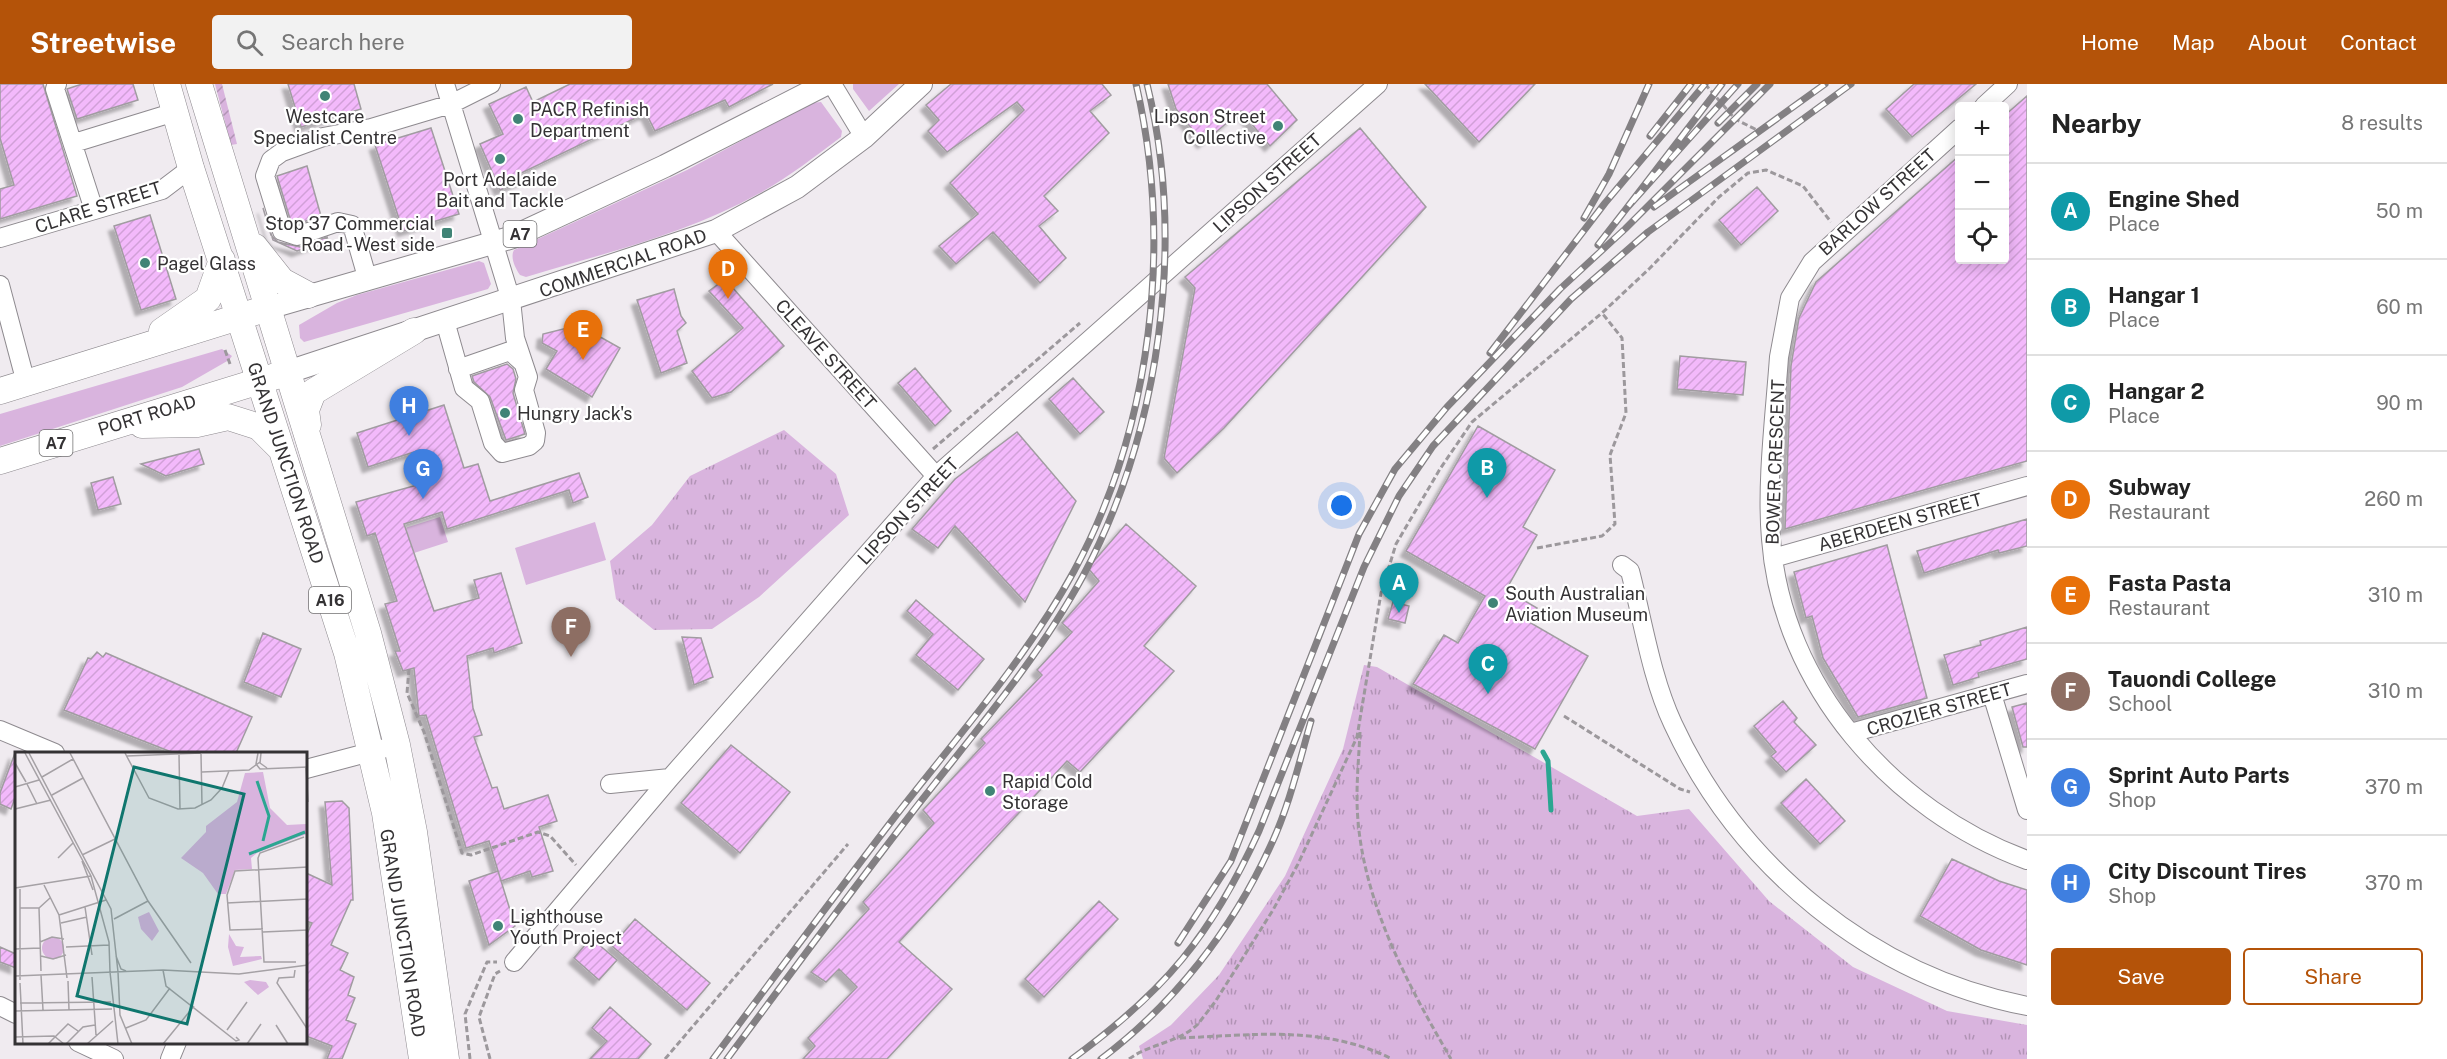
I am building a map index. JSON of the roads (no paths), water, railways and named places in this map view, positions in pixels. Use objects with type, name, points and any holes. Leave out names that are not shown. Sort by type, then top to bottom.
[{"type":"highway","name":"GRAND JUNCTION ROAD","points":[[167,84],[191,168],[347,653],[385,813],[422,1059]]},
{"type":"highway","name":"GRAND JUNCTION ROAD","points":[[199,84],[368,633],[397,745],[414,832],[446,1059]]},
{"type":"highway","points":[[236,210],[262,259],[282,281],[308,295]]},
{"type":"highway","points":[[128,351],[187,315],[208,299],[222,260]]},
{"type":"highway","name":"A7","points":[[0,391],[268,308]]},
{"type":"highway","points":[[313,450],[306,411],[313,392],[414,331]]},
{"type":"highway","name":"A7","points":[[260,381],[288,372]]},
{"type":"highway","name":"PORT ROAD","points":[[0,461],[260,381]]},
{"type":"highway","points":[[112,425],[197,424],[228,417],[259,427],[282,451]]},
{"type":"main road","name":"A7","points":[[268,308],[367,277],[513,237],[665,166],[826,84]]},
{"type":"main road","name":"COMMERCIAL ROAD","points":[[288,372],[716,231],[797,187],[864,137],[921,84]]},
{"type":"street","points":[[57,84],[55,89],[94,210]]},
{"type":"street","points":[[445,84],[511,300],[516,351],[528,377],[524,390],[536,433],[535,441],[530,446],[502,453],[493,443],[480,401],[464,388],[446,321]]},
{"type":"street","points":[[367,277],[352,225],[338,222],[297,236],[282,231],[265,176],[271,160],[282,152],[323,137],[371,128],[451,104],[491,84]]},
{"type":"street","points":[[832,84],[864,137]]},
{"type":"street","name":"LIPSON STREET","points":[[514,962],[670,778],[936,476],[1378,84]]},
{"type":"street","points":[[1988,102],[2008,84]]},
{"type":"street","points":[[74,143],[175,112]]},
{"type":"street","name":"BARLOW STREET","points":[[1799,280],[1818,255],[1955,132]]},
{"type":"street","name":"CLARE STREET","points":[[0,238],[162,190],[191,168]]},
{"type":"street","name":"CLEAVE STREET","points":[[716,231],[936,476]]},
{"type":"street","name":"BOWER CRESCENT","points":[[1799,280],[1788,306],[1779,357],[1770,523],[1773,558],[1782,596],[1804,660],[1822,694],[1851,733],[1888,775],[1923,806],[1953,825],[2027,860]]},
{"type":"street","points":[[0,285],[26,383]]},
{"type":"street","points":[[458,369],[516,351]]},
{"type":"street","name":"ABERDEEN STREET","points":[[1773,558],[2027,486]]},
{"type":"street","points":[[1622,565],[1630,571],[1660,689],[1672,722],[1689,756],[1756,851],[1795,890],[1839,926],[1879,951],[1927,975],[2027,1006]]},
{"type":"street","name":"CROZIER STREET","points":[[1851,733],[2027,684]]},
{"type":"street","points":[[1992,694],[2027,810]]},
{"type":"street","points":[[0,730],[54,752]]},
{"type":"street","points":[[308,768],[397,745]]},
{"type":"street","points":[[610,784],[670,778]]},
{"type":"street","points":[[0,1006],[15,1014]]},
{"type":"street","points":[[82,1044],[114,1059]]},
{"type":"street","points":[[171,1059],[176,1044]]},
{"type":"waterway","points":[[1543,752],[1548,761],[1551,810]]},
{"type":"railway","points":[[713,1059],[897,814],[1013,666],[1055,604],[1101,515],[1122,457],[1138,396],[1148,333],[1153,270],[1153,207],[1147,145],[1136,84]]},
{"type":"railway","points":[[727,1059],[1043,641],[1083,576],[1109,520],[1131,461],[1147,399],[1158,336],[1164,272],[1164,208],[1159,145],[1147,84]]},
{"type":"railway","points":[[1584,218],[1609,174],[1649,84]]},
{"type":"railway","points":[[1650,136],[1691,84]]},
{"type":"railway","points":[[1490,353],[1605,203],[1705,84]]},
{"type":"railway","points":[[1722,84],[1626,209],[1738,84]]},
{"type":"railway","points":[[1718,123],[1757,84]]},
{"type":"railway","points":[[1178,943],[1231,861],[1359,534],[1395,469],[1447,407],[1560,289],[1625,229],[1770,84]]},
{"type":"railway","points":[[1654,207],[1825,84]]},
{"type":"railway","points":[[1072,1059],[1105,1034],[1159,985],[1182,959],[1223,901],[1259,831],[1364,567],[1399,496],[1433,446],[1571,299],[1648,232],[1851,84]]},
{"type":"railway","points":[[1598,245],[1626,209]]},
{"type":"railway","points":[[1101,1059],[1128,1038],[1177,990],[1199,964],[1238,907],[1277,832],[1311,721]]},
{"type":"place","name":"Westcare Specialist Centre","points":[[325,96]]},
{"type":"place","name":"PACR Refinish Department","points":[[518,119]]},
{"type":"place","name":"Lipson Street Collective","points":[[1278,126]]},
{"type":"place","name":"Port Adelaide Bait and Tackle","points":[[500,159]]},
{"type":"place","name":"Stop 37 Commercial Road - West side","points":[[447,233]]},
{"type":"place","name":"Pagel Glass","points":[[145,263]]},
{"type":"place","name":"Subway","points":[[728,299]]},
{"type":"place","name":"Fasta Pasta","points":[[583,360]]},
{"type":"place","name":"Hungry Jack's","points":[[505,413]]},
{"type":"place","name":"City Discount Tires","points":[[409,436]]},
{"type":"place","name":"Hangar 1","points":[[1487,498]]},
{"type":"place","name":"Sprint Auto Parts","points":[[423,499]]},
{"type":"place","name":"South Australian Aviation Museum","points":[[1493,603]]},
{"type":"place","name":"Engine Shed","points":[[1399,613]]},
{"type":"place","name":"Tauondi College","points":[[571,657]]},
{"type":"place","name":"Hangar 2","points":[[1488,694]]},
{"type":"place","name":"Rapid Cold Storage","points":[[990,791]]},
{"type":"place","name":"Lighthouse Youth Project","points":[[498,926]]}]
